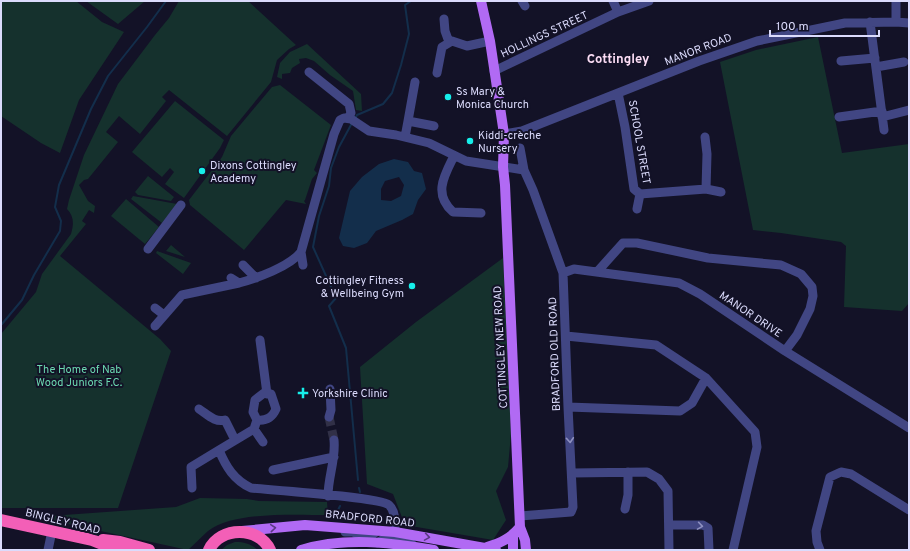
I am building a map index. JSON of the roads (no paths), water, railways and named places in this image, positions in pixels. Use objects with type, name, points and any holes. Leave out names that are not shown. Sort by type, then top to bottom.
[{"type":"highway","name":"BINGLEY ROAD","points":[[1,520],[92,540],[118,550]]},
{"type":"highway","points":[[209,549],[219,538],[229,533],[240,531],[252,534],[262,539],[270,550]]},
{"type":"highway","points":[[92,540],[120,542],[149,550]]},
{"type":"main road","points":[[481,1],[490,41],[494,71]]},
{"type":"main road","name":"COTTINGLEY NEW ROAD","points":[[494,71],[504,134],[503,167],[506,193],[520,521],[526,550]]},
{"type":"main road","points":[[513,550],[513,535],[520,521]]},
{"type":"main road","name":"BRADFORD ROAD","points":[[240,531],[305,525],[395,532],[496,550]]},
{"type":"main road","points":[[485,548],[501,543],[513,535]]},
{"type":"main road","points":[[300,550],[318,545],[365,546],[377,543],[430,549]]},
{"type":"street","points":[[613,1],[618,12]]},
{"type":"street","name":"HOLLINGS STREET","points":[[494,71],[618,12],[649,1]]},
{"type":"street","points":[[896,1],[896,22]]},
{"type":"street","points":[[444,19],[444,31],[449,42]]},
{"type":"street","points":[[870,22],[884,130]]},
{"type":"street","name":"MANOR ROAD","points":[[504,134],[522,131],[719,54],[757,41],[845,23],[909,23]]},
{"type":"street","points":[[437,73],[442,47],[449,42],[452,41],[467,46],[490,41]]},
{"type":"street","points":[[841,61],[904,62]]},
{"type":"street","points":[[309,72],[348,104],[351,109],[352,120]]},
{"type":"street","points":[[404,137],[415,82]]},
{"type":"street","name":"SCHOOL STREET","points":[[618,93],[625,127],[634,189],[640,194],[706,189],[721,192]]},
{"type":"street","points":[[839,118],[909,110]]},
{"type":"street","points":[[303,265],[301,252],[334,134],[340,120],[344,118],[352,120],[369,131],[429,143],[466,161],[524,170]]},
{"type":"street","points":[[408,121],[434,126]]},
{"type":"street","points":[[705,137],[707,154],[706,189]]},
{"type":"street","name":"BRADFORD OLD ROAD","points":[[520,148],[524,170],[533,190],[563,273],[568,407],[574,507],[571,512],[520,521]]},
{"type":"street","points":[[454,156],[446,171],[442,187],[444,202],[453,212],[482,213]]},
{"type":"street","name":"SCHOOL STREET","points":[[637,209],[640,194]]},
{"type":"street","points":[[148,249],[181,205]]},
{"type":"street","points":[[597,272],[623,243],[637,243],[708,258],[781,265],[802,274],[812,286],[813,296],[810,308],[797,335],[785,351]]},
{"type":"street","points":[[155,326],[182,295],[235,281],[256,278],[290,261],[301,252]]},
{"type":"street","points":[[243,265],[256,278]]},
{"type":"street","name":"MANOR DRIVE","points":[[563,273],[574,268],[679,283],[700,294],[785,351],[908,426]]},
{"type":"street","points":[[155,308],[164,315]]},
{"type":"street","points":[[566,336],[656,345],[706,378],[755,432],[756,447],[733,550]]},
{"type":"street","points":[[260,340],[267,394]]},
{"type":"street","points":[[568,407],[680,411],[692,403],[706,378]]},
{"type":"street","points":[[329,417],[330,389]]},
{"type":"street","points":[[192,488],[191,467],[254,429],[257,420],[254,412],[255,400],[264,393],[271,394],[276,409],[273,416],[264,421],[257,420]]},
{"type":"street","points":[[199,409],[216,420],[225,420],[235,440]]},
{"type":"street","points":[[254,429],[263,442]]},
{"type":"street","points":[[328,496],[328,484],[334,457],[334,440]]},
{"type":"street","points":[[219,450],[223,461],[231,473],[237,480],[251,488],[361,499],[389,505],[394,514],[396,538],[430,549]]},
{"type":"street","points":[[273,470],[334,457]]},
{"type":"street","points":[[626,509],[628,495],[628,472]]},
{"type":"street","points":[[572,473],[647,472],[659,479],[668,491],[669,550]]},
{"type":"street","points":[[820,550],[817,542],[816,531],[830,477],[841,472],[850,474],[869,484],[909,510]]},
{"type":"street","points":[[669,525],[703,525],[708,528],[709,550]]},
{"type":"street","points":[[317,526],[329,531],[353,532],[363,537],[365,546]]},
{"type":"street","points":[[48,550],[52,531]]},
{"type":"street","points":[[365,546],[377,531]]},
{"type":"street","points":[[377,543],[395,532]]},
{"type":"water","points":[[394,159],[408,162],[414,171],[422,173],[426,189],[418,200],[413,214],[376,231],[367,243],[354,248],[343,246],[339,238],[350,191],[362,177],[379,164]],"holes":[[[399,177],[404,185],[401,196],[391,201],[381,200],[381,189],[385,181]]]},
{"type":"waterway","points":[[1,324],[22,300],[34,275],[60,231],[61,221],[55,207],[59,185],[91,109],[108,76],[166,1]]},
{"type":"waterway","points":[[355,119],[357,115],[383,104],[392,93],[409,34],[405,5],[411,1]]},
{"type":"waterway","points":[[352,123],[339,147],[331,168],[329,186],[319,216],[313,247],[336,298],[329,306],[346,348],[358,480]]},
{"type":"waterway","points":[[359,488],[360,492]]},
{"type":"waterway","points":[[335,516],[340,506]]},
{"type":"tunnel","points":[[329,417],[334,440]]},
{"type":"place","name":"Ss Mary & Monica Church","points":[[448,97]]},
{"type":"place","name":"Kiddi-crèche Nursery","points":[[470,141]]},
{"type":"place","name":"Dixons Cottingley Academy","points":[[202,171]]},
{"type":"place","name":"Cottingley Fitness & Wellbeing Gym","points":[[412,286]]},
{"type":"place","name":"Yorkshire Clinic","points":[[303,393]]},
{"type":"district","name":"Cottingley","points":[[618,58]]},
{"type":"park label","name":"The Home of Nab Wood Juniors F.C.","points":[[79,375]]}]
